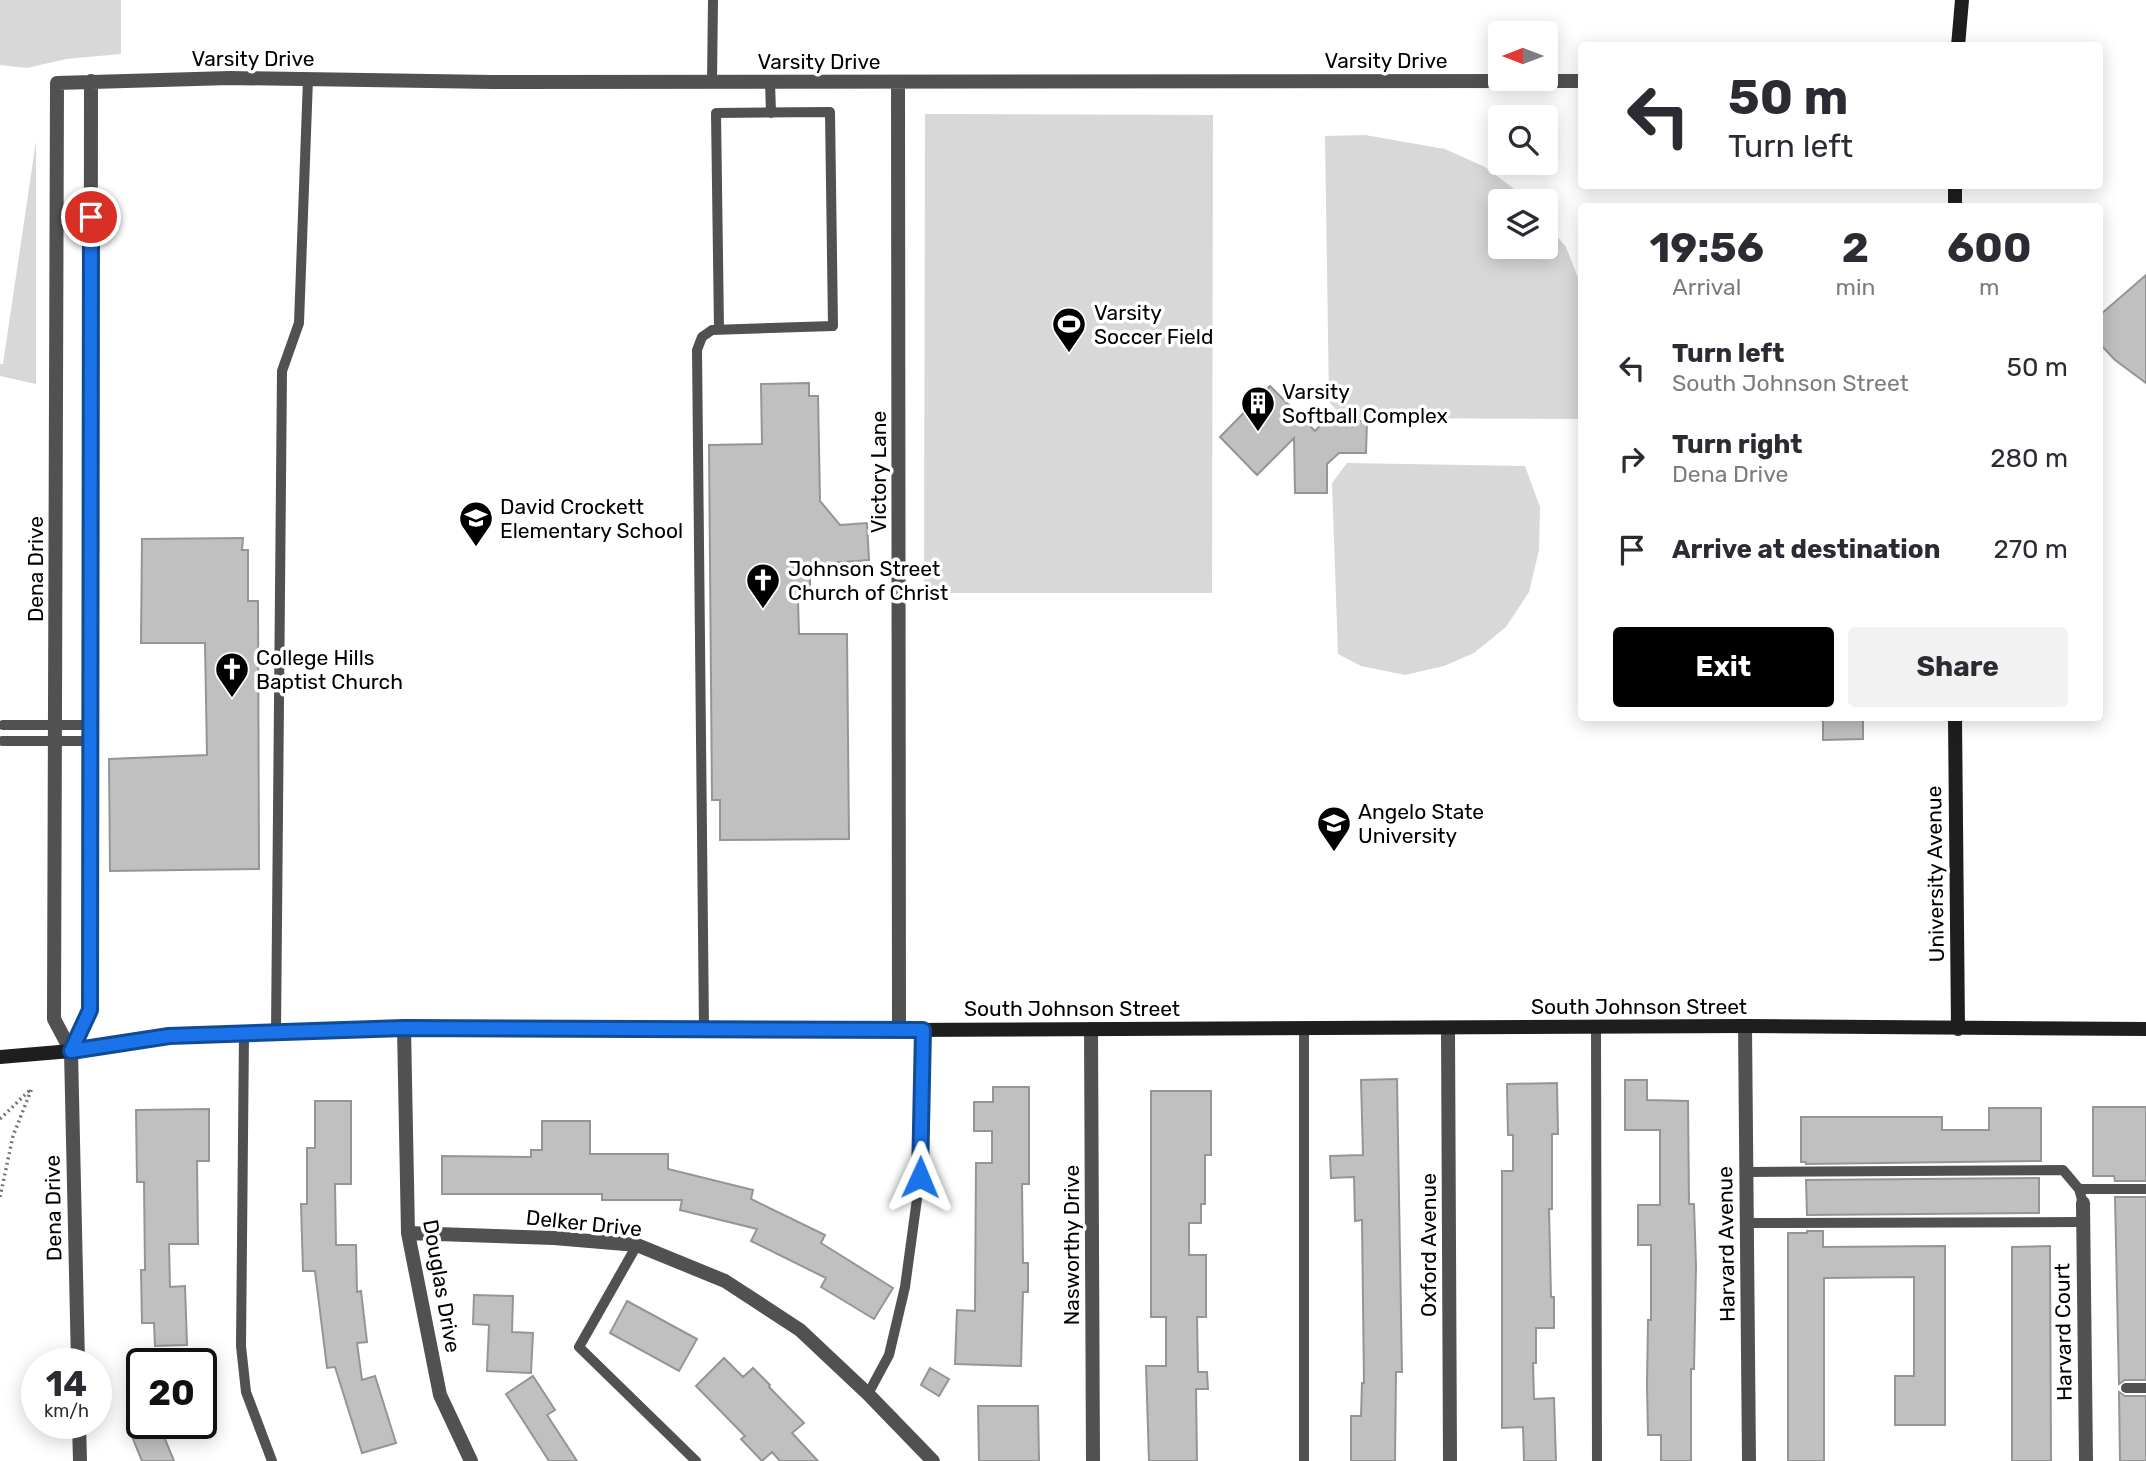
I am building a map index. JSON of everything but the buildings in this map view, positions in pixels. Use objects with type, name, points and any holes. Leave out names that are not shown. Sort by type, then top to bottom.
[{"type":"main road","points":[[1958,42],[1962,0]]},
{"type":"main road","name":"University Avenue","points":[[1955,721],[1958,1029]]},
{"type":"main road","name":"South Johnson Street","points":[[0,1057],[71,1051],[169,1036],[404,1028],[2146,1029]]},
{"type":"street","name":"Varsity Drive","points":[[57,83],[230,78],[420,82],[1578,81]]},
{"type":"street","name":"Dena Drive","points":[[78,1348],[71,1051],[90,1010],[91,81]]},
{"type":"street","name":"Victory Lane","points":[[898,82],[899,1030]]},
{"type":"street","name":"Dena Drive","points":[[57,83],[54,1019],[71,1051]]},
{"type":"street","name":"Harvard Avenue","points":[[1745,1027],[1749,1461]]},
{"type":"street","name":"Douglas Drive","points":[[404,1028],[408,1233],[440,1395],[471,1461]]},
{"type":"street","name":"Oxford Avenue","points":[[1448,1028],[1450,1461]]},
{"type":"street","name":"Nasworthy Drive","points":[[1091,1029],[1093,1461]]},
{"type":"street","name":"Harvard Court","points":[[2081,1196],[2086,1461]]},
{"type":"street","name":"Delker Drive","points":[[408,1233],[554,1238],[637,1245],[725,1281],[800,1330],[868,1394],[933,1461]]},
{"type":"street","points":[[79,1439],[80,1461]]},
{"type":"lane","points":[[712,82],[713,0]]},
{"type":"lane","points":[[276,1032],[282,370],[299,323],[308,79]]},
{"type":"lane","points":[[770,82],[771,113]]},
{"type":"lane","points":[[704,1029],[697,357],[702,337],[719,329],[833,326],[830,112],[716,113],[719,329]]},
{"type":"lane","points":[[3,725],[91,725]]},
{"type":"lane","points":[[2,741],[91,741]]},
{"type":"lane","points":[[1596,1027],[1597,1461]]},
{"type":"lane","points":[[1304,1028],[1304,1461]]},
{"type":"lane","points":[[868,1394],[889,1355],[905,1287],[920,1177],[923,1030]]},
{"type":"lane","points":[[244,1032],[241,1346],[246,1392],[272,1461]]},
{"type":"lane","points":[[1746,1172],[2063,1170],[2081,1196],[2146,1189]]},
{"type":"lane","points":[[1747,1223],[2083,1222]]},
{"type":"lane","points":[[637,1245],[579,1347],[696,1461]]},
{"type":"lane","points":[[2126,1388],[2146,1388]]},
{"type":"path","points":[[0,1119],[32,1088],[13,1136],[0,1197]]},
{"type":"shaded area","points":[[0,0],[121,0],[121,54],[66,59],[27,68],[0,65]]},
{"type":"shaded area","name":"Varsity Soccer Field","points":[[925,114],[1213,115],[1212,593],[924,593]]},
{"type":"shaded area","points":[[1365,135],[1445,149],[1485,167],[1488,175],[1496,175],[1514,189],[1488,189],[1488,259],[1558,259],[1558,237],[1566,247],[1578,278],[1578,419],[1344,418],[1329,402],[1325,136]]},
{"type":"shaded area","points":[[36,141],[36,384],[0,376],[0,364],[3,364]]},
{"type":"shaded area","points":[[1347,463],[1525,466],[1540,507],[1539,550],[1529,592],[1506,627],[1474,653],[1444,666],[1405,675],[1361,666],[1338,654],[1332,483]]},
{"type":"place","name":"Varsity Soccer Field","points":[[1069,354]]},
{"type":"place","name":"Varsity Softball Complex","points":[[1258,433]]},
{"type":"place","name":"David Crockett Elementary School","points":[[476,548]]},
{"type":"place","name":"Johnson Street Church of Christ","points":[[763,610]]},
{"type":"place","name":"College Hills Baptist Church","points":[[232,699]]},
{"type":"place","name":"Angelo State University","points":[[1334,853]]},
{"type":"route","points":[[91,217],[90,1010],[71,1051],[169,1036],[404,1028],[923,1030],[920,1177]]}]
